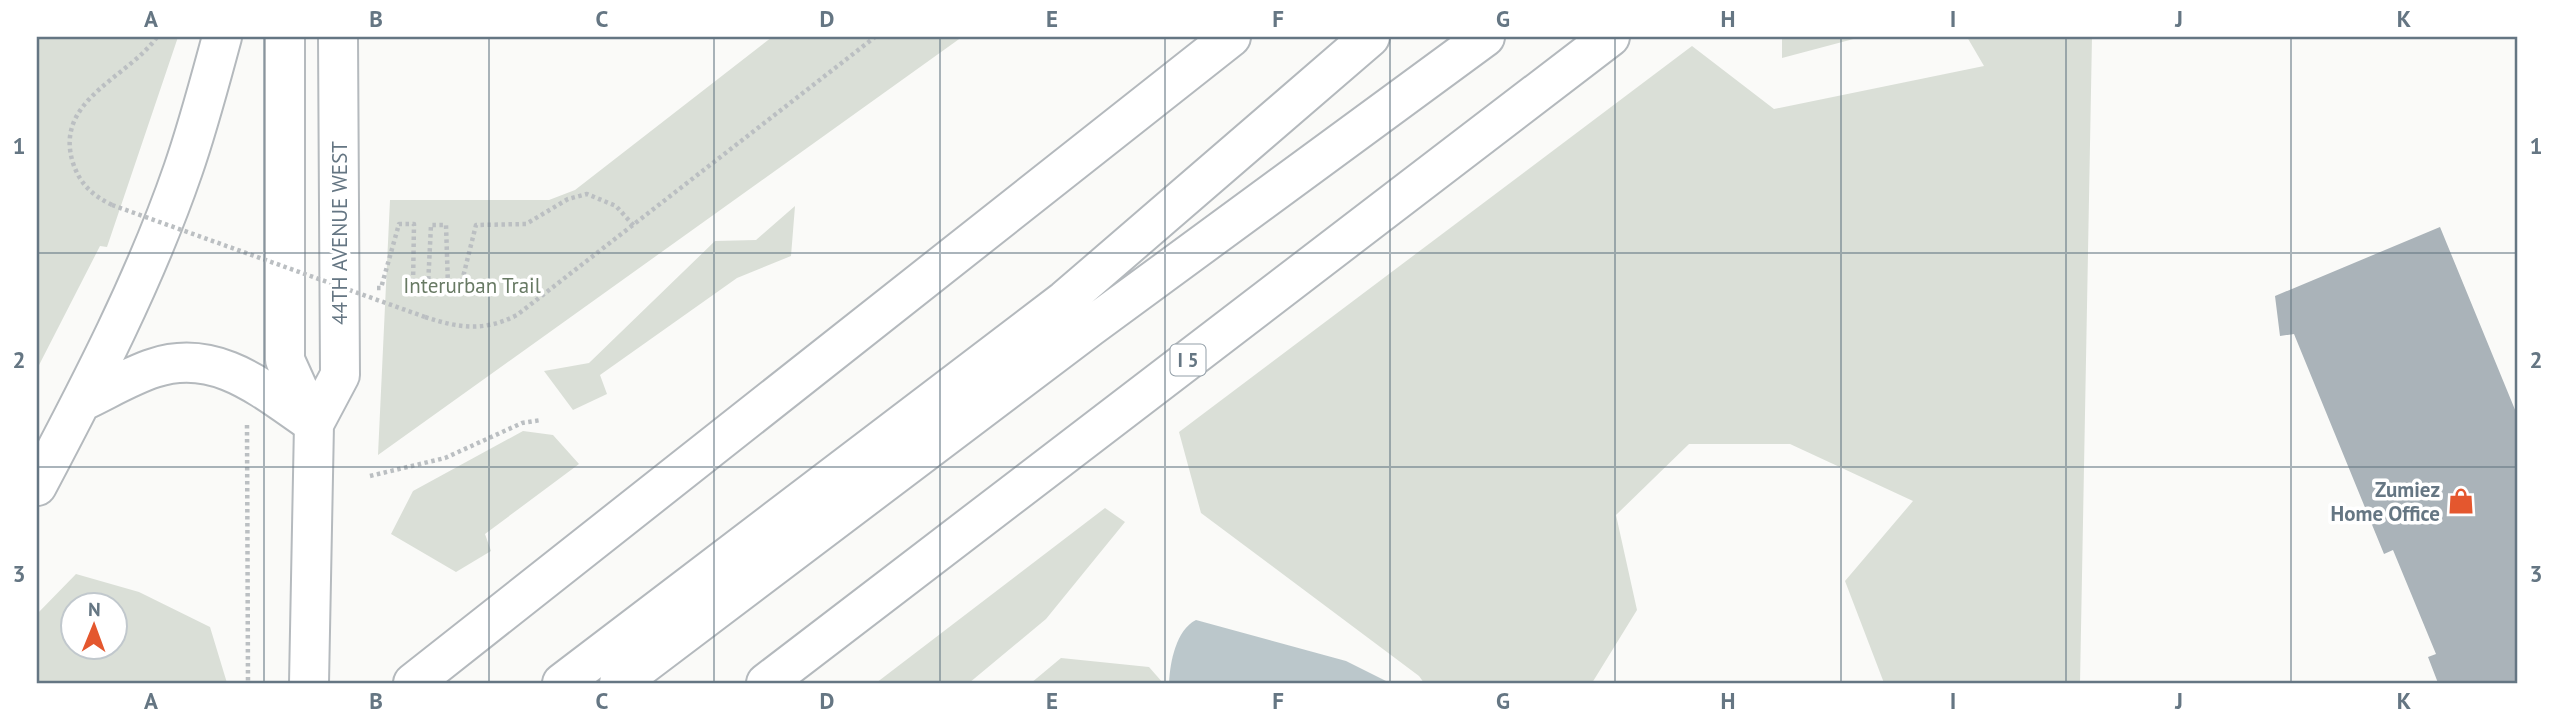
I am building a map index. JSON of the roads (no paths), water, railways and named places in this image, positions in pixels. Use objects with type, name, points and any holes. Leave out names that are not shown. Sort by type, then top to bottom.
[{"type":"main road","points":[[37,486],[81,402],[142,274],[183,171],[222,37]]},
{"type":"main road","name":"44TH AVENUE WEST","points":[[285,37],[285,360],[314,424],[309,683]]},
{"type":"main road","name":"44TH AVENUE WEST","points":[[314,424],[340,375],[338,37]]},
{"type":"main road","points":[[412,683],[480,633],[1230,37]]},
{"type":"main road","points":[[562,683],[1065,300],[1370,37]]},
{"type":"main road","points":[[619,683],[1090,327],[1485,37]]},
{"type":"main road","name":"I 5","points":[[766,683],[1610,37]]},
{"type":"main road","points":[[81,402],[153,368],[182,361],[215,364],[245,377],[314,424]]},
{"type":"place","name":"Zumiez Home Office","points":[[2461,501]]},
{"type":"park label","name":"Interurban Trail","points":[[472,285]]}]
